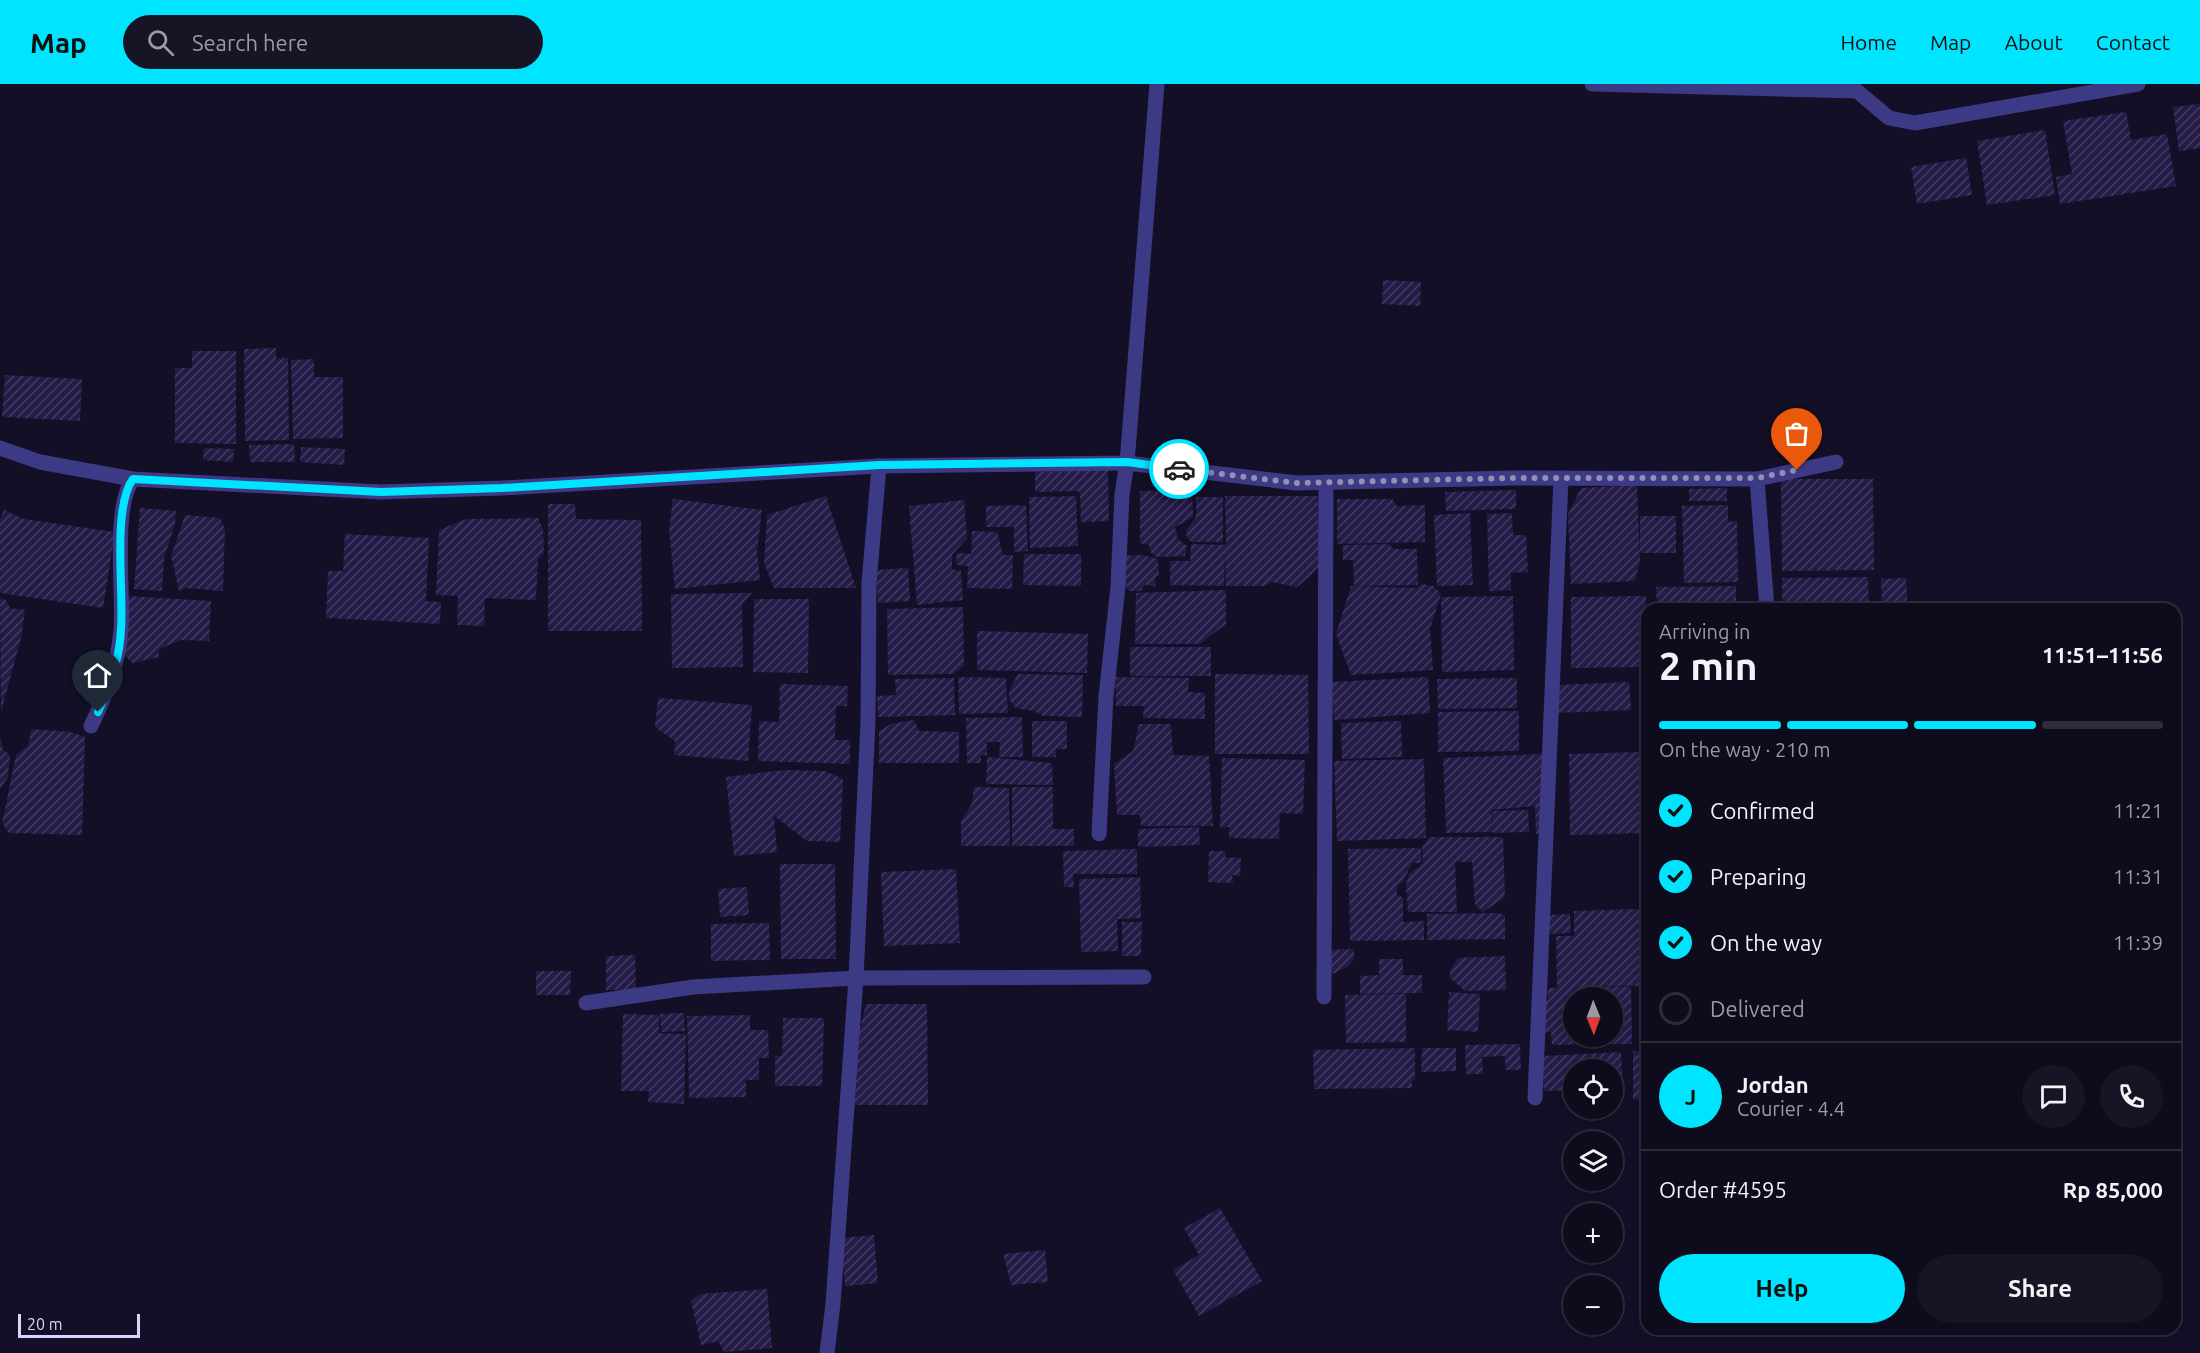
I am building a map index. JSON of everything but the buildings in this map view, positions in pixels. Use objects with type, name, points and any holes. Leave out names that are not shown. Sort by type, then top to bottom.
[{"type":"street","points":[[1099,834],[1106,696],[1118,587],[1122,494],[1127,462],[1157,84]]},
{"type":"street","points":[[1592,84],[1857,91],[1889,118],[1915,123],[2138,84]]},
{"type":"street","points":[[0,448],[40,462],[133,479],[381,492],[502,488],[879,465],[1127,462],[1297,483],[1561,478],[1757,478],[1836,462]]},
{"type":"street","points":[[826,1353],[833,1304],[856,978],[868,722],[869,583],[879,465]]},
{"type":"street","points":[[1535,1098],[1561,478]]},
{"type":"street","points":[[1757,478],[1767,603]]},
{"type":"street","points":[[91,726],[116,667],[122,629],[120,558],[126,489],[133,479]]},
{"type":"street","points":[[1324,997],[1326,482]]},
{"type":"street","points":[[586,1003],[693,987],[856,978],[1144,977]]},
{"type":"way so far","points":[[1179,469],[1297,483],[1512,478],[1757,478],[1797,470]]},
{"type":"route","points":[[98,712],[116,667],[122,629],[120,558],[126,489],[133,479],[381,492],[502,488],[879,465],[1127,462],[1179,469]]}]
